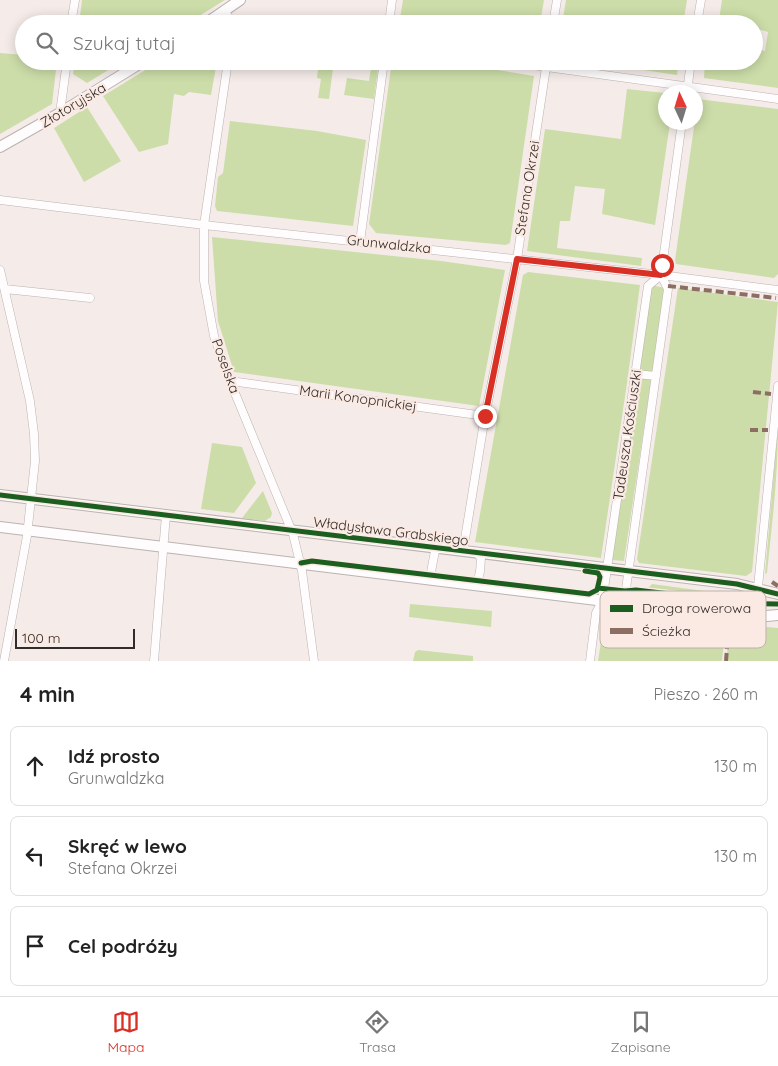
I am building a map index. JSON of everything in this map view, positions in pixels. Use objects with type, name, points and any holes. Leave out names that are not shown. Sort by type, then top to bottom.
[{"type":"street","points":[[73,15],[74,0]]},
{"type":"street","points":[[220,15],[240,0]]},
{"type":"street","points":[[390,15],[392,0]]},
{"type":"street","points":[[554,15],[557,0]]},
{"type":"street","points":[[698,15],[700,0]]},
{"type":"street","points":[[60,113],[66,70]]},
{"type":"street","name":"Złotoryjska","points":[[0,147],[129,70]]},
{"type":"street","name":"Poselska","points":[[227,70],[204,225],[204,281],[214,336],[230,381],[292,530],[301,563],[314,661]]},
{"type":"street","points":[[360,242],[383,70]]},
{"type":"street","name":"Stefana Okrzei","points":[[463,551],[485,416],[517,259],[545,70]]},
{"type":"street","points":[[579,70],[660,85]]},
{"type":"street","points":[[688,85],[690,70]]},
{"type":"street","points":[[703,92],[778,100]]},
{"type":"street","name":"Tadeusza Kościuszki","points":[[626,591],[668,289],[661,275],[681,130]]},
{"type":"street","name":"Grunwaldzka","points":[[0,200],[778,290]]},
{"type":"street","points":[[0,270],[32,410],[35,462],[28,530],[4,661]]},
{"type":"street","name":"Tadeusza Kościuszki","points":[[604,591],[648,286],[661,275]]},
{"type":"street","points":[[4,289],[90,298]]},
{"type":"street","points":[[636,374],[656,376]]},
{"type":"street","name":"Marii Konopnickiej","points":[[230,381],[485,416]]},
{"type":"street","points":[[758,591],[778,386]]},
{"type":"street","name":"Władysława Grabskiego","points":[[0,495],[737,584],[778,594]]},
{"type":"street","points":[[154,661],[166,515]]},
{"type":"street","points":[[0,527],[600,601]]},
{"type":"street","points":[[436,580],[432,572],[434,551],[440,548]]},
{"type":"street","points":[[471,584],[476,582],[479,577],[481,558],[477,552]]},
{"type":"street","name":"Tadeusza Kościuszki","points":[[590,661],[596,613],[600,605]]},
{"type":"green space","points":[[82,0],[225,0],[201,15],[80,15]]},
{"type":"green space","points":[[403,0],[544,0],[542,15],[400,15]]},
{"type":"green space","points":[[566,0],[687,0],[684,15],[564,15]]},
{"type":"green space","points":[[722,0],[778,0],[778,88],[704,78],[704,70],[763,70],[763,51],[765,51],[768,32],[763,31],[763,15],[720,15]]},
{"type":"green space","points":[[0,53],[15,54],[15,70],[56,70],[52,104],[0,134]]},
{"type":"green space","points":[[74,70],[108,70],[87,83],[73,74]]},
{"type":"green space","points":[[145,70],[215,70],[211,95],[189,92],[184,96],[174,94],[168,144],[139,152],[103,96]]},
{"type":"green space","points":[[318,70],[333,70],[329,99],[318,98],[321,79],[317,78]]},
{"type":"green space","points":[[371,70],[378,70],[374,99],[344,95],[347,78],[369,81]]},
{"type":"green space","points":[[391,70],[497,70],[534,76],[510,243],[506,245],[376,233],[369,224]]},
{"type":"green space","points":[[643,70],[678,70],[677,75]]},
{"type":"green space","points":[[627,89],[658,92],[658,130],[669,130],[655,225],[602,214],[605,189],[575,186],[570,221],[560,221],[557,248],[642,258],[641,266],[527,251],[545,129],[621,139]]},
{"type":"green space","points":[[703,100],[778,109],[778,274],[774,278],[676,264],[675,260],[694,130],[703,130]]},
{"type":"green space","points":[[87,107],[121,161],[84,182],[54,128]]},
{"type":"green space","points":[[230,121],[317,131],[366,140],[353,226],[217,211],[215,206],[218,177],[223,173]]},
{"type":"green space","points":[[212,237],[441,261],[505,270],[479,406],[234,372],[218,321]]},
{"type":"green space","points":[[528,272],[640,285],[601,558],[475,542],[523,275]]},
{"type":"green space","points":[[651,285],[665,288],[624,561],[612,560]]},
{"type":"green space","points":[[678,288],[778,302],[752,572],[746,576],[639,563],[637,559]]},
{"type":"green space","points":[[778,426],[774,500],[767,573],[765,574]]},
{"type":"green space","points":[[212,443],[242,447],[256,483],[234,513],[201,509]]},
{"type":"green space","points":[[263,491],[272,513],[271,517],[265,521],[242,518]]},
{"type":"green space","points":[[652,584],[704,591],[675,591],[648,588]]},
{"type":"green space","points":[[410,604],[492,611],[491,627],[409,617]]},
{"type":"green space","points":[[766,627],[778,628],[778,661],[726,661],[728,648],[766,648]]},
{"type":"green space","points":[[600,648],[723,648],[722,661],[598,661]]},
{"type":"green space","points":[[418,650],[473,656],[473,661],[413,661],[415,652]]},
{"type":"marked path","points":[[668,286],[776,298]]},
{"type":"marked path","points":[[753,392],[771,394]]},
{"type":"marked path","points":[[750,430],[768,430]]},
{"type":"marked path","points":[[772,582],[778,586]]},
{"type":"marked path","points":[[726,661],[727,648]]},
{"type":"cycle path","points":[[0,495],[737,584],[766,591]]},
{"type":"cycle path","points":[[301,563],[312,561],[589,594],[597,590],[600,577],[598,573],[585,571]]},
{"type":"cycle path","points":[[598,588],[625,591]]},
{"type":"cycle path","points":[[625,591],[645,591]]},
{"type":"cycle path","points":[[766,591],[778,594]]},
{"type":"cycle path","points":[[766,604],[778,604]]},
{"type":"route","points":[[485,416],[517,259],[661,275],[662,265]]}]
